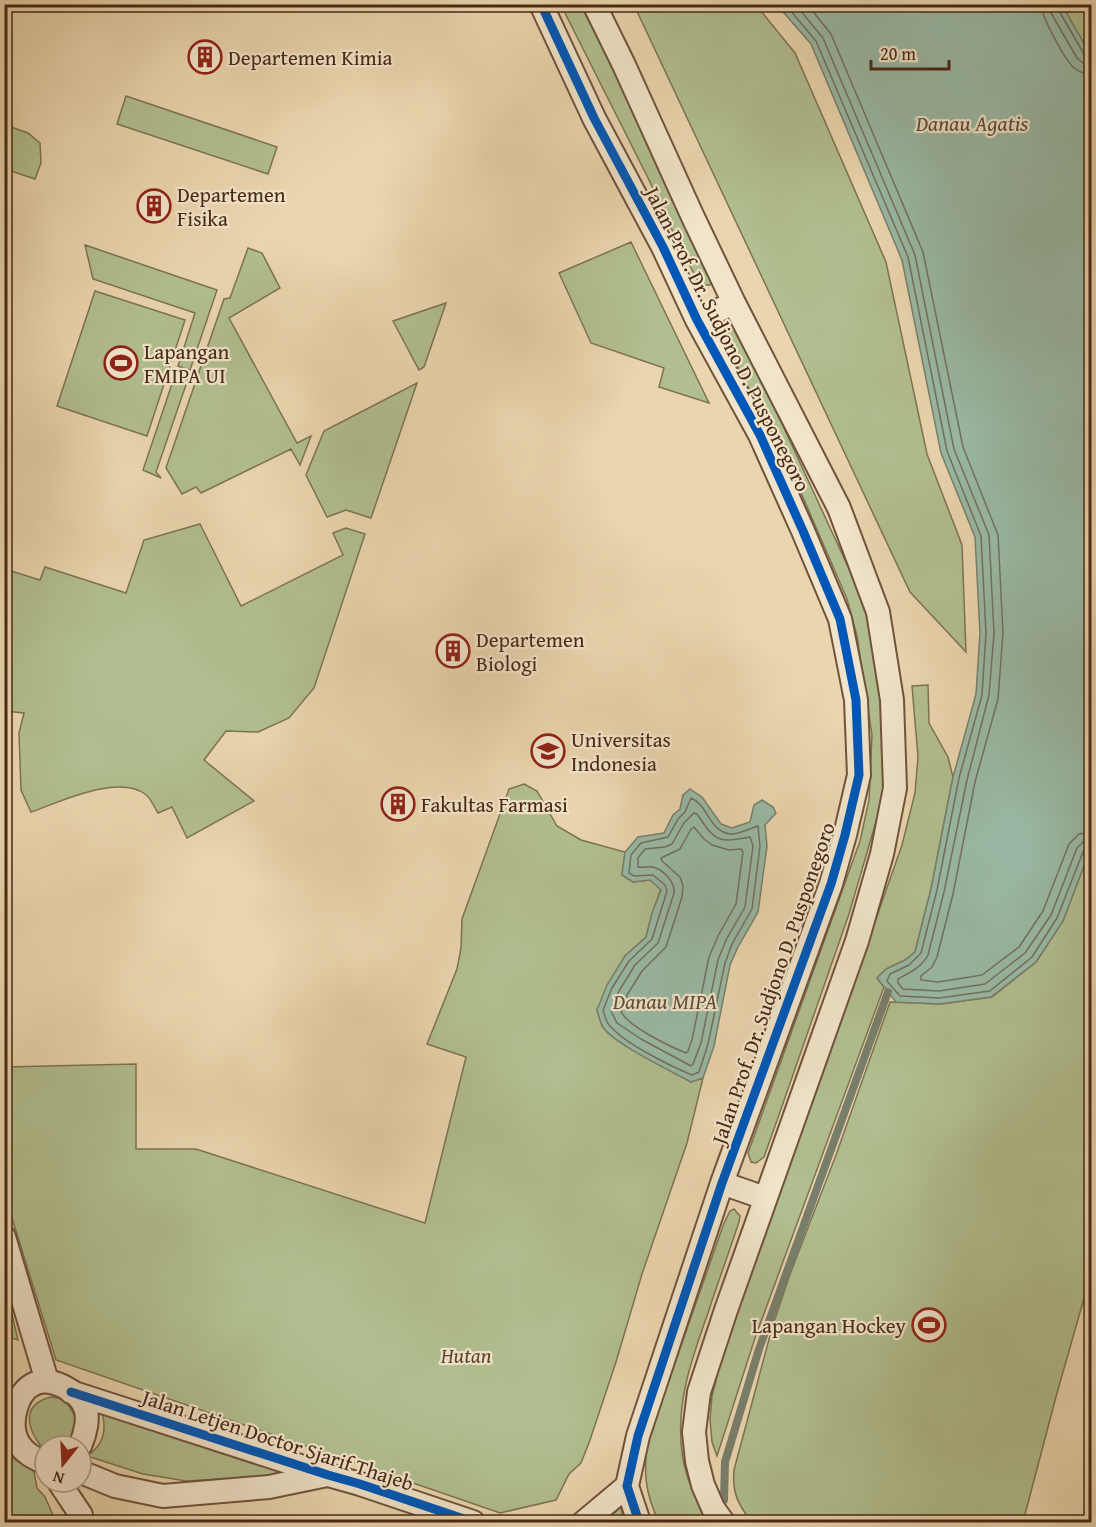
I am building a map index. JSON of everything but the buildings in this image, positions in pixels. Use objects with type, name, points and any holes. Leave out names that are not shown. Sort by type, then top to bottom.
[{"type":"street","name":"Jalan Prof. Dr. Sudjono D. Pusponegoro","points":[[542,4],[577,85],[663,247],[697,320],[760,435],[840,619],[856,700],[859,775],[831,884],[722,1183],[638,1436],[627,1486]]},
{"type":"street","name":"Jalan Prof. Dr. Sudjono D. Pusponegoro","points":[[594,4],[734,303],[839,508],[878,612],[892,700],[895,788],[882,854],[857,941],[765,1198],[699,1392],[694,1432],[697,1461],[703,1485],[713,1508],[723,1522]]},
{"type":"street","points":[[697,320],[734,303]]},
{"type":"street","points":[[722,1183],[765,1198]]},
{"type":"street","points":[[4,1237],[47,1381],[35,1383],[24,1392],[18,1402],[13,1420],[19,1444],[33,1458]]},
{"type":"street","name":"Jalan Letjen Doctor Sjarif Thajeb","points":[[47,1381],[61,1385],[71,1392],[473,1522]]},
{"type":"street","points":[[71,1392],[84,1406],[85,1434]]},
{"type":"street","name":"Jalan Letjen Doctor Sjarif Thajeb","points":[[93,1477],[115,1485],[163,1496],[269,1487],[328,1475]]},
{"type":"street","points":[[584,1522],[627,1486],[639,1522]]},
{"type":"street","points":[[67,1494],[81,1515],[82,1522]]},
{"type":"green space","points":[[561,5],[581,5],[713,281],[710,285],[699,283]]},
{"type":"green space","points":[[634,5],[756,5],[795,53],[886,262],[927,454],[962,545],[966,652],[910,592]]},
{"type":"green space","points":[[1062,5],[1091,5],[1091,56]]},
{"type":"green space","points":[[126,96],[277,147],[268,174],[117,124]]},
{"type":"green space","points":[[5,125],[28,133],[40,143],[41,163],[35,179],[5,169]]},
{"type":"green space","points":[[631,242],[709,403],[659,387],[664,368],[591,343],[559,273]]},
{"type":"green space","points":[[85,245],[217,290],[190,370],[178,366],[195,313],[93,279]]},
{"type":"green space","points":[[248,248],[262,253],[280,288],[229,318],[297,443],[311,436],[300,465],[291,449],[201,493],[196,487],[182,494],[166,468],[224,299],[230,298]]},
{"type":"green space","name":"Lapangan FMIPA UI","points":[[95,291],[185,320],[147,436],[57,406]]},
{"type":"green space","points":[[446,303],[424,367],[419,370],[393,321]]},
{"type":"green space","points":[[729,328],[736,328],[862,597],[872,632],[883,693],[884,783],[880,808],[849,914],[780,1112],[764,1157],[756,1163],[751,1162],[748,1153],[860,841],[869,800],[872,735],[857,636],[847,599],[792,472],[766,425],[728,346],[726,336]]},
{"type":"green space","points":[[175,375],[188,379],[156,472],[161,478],[143,470]]},
{"type":"green space","points":[[417,383],[371,518],[346,510],[327,517],[306,475],[324,431]]},
{"type":"green space","points":[[200,524],[241,606],[343,555],[333,533],[346,528],[365,534],[314,688],[289,718],[258,732],[226,731],[204,760],[254,801],[187,838],[172,807],[158,813],[145,794],[134,789],[105,788],[31,812],[21,790],[19,733],[24,713],[5,711],[5,569],[40,580],[45,567],[126,593],[144,540]]},
{"type":"green space","points":[[928,685],[929,723],[948,757],[953,777],[931,889],[915,952],[905,960],[886,969],[877,978],[884,987],[755,1338],[717,1456],[712,1442],[710,1420],[712,1396],[723,1354],[902,845],[915,793],[918,757],[912,686]]},
{"type":"green space","name":"Hutan","points":[[524,784],[537,791],[557,826],[581,840],[625,852],[622,875],[633,882],[650,880],[661,889],[646,937],[625,956],[597,1010],[602,1026],[608,1033],[691,1082],[703,1078],[687,1143],[642,1274],[590,1440],[581,1463],[569,1474],[556,1500],[500,1513],[56,1360],[7,1202],[4,1175],[4,1067],[136,1064],[136,1149],[196,1149],[425,1223],[466,1057],[427,1044],[457,969],[461,948],[462,919],[509,789]]},
{"type":"green space","points":[[1091,847],[1091,1274],[1023,1522],[751,1522],[737,1498],[734,1470],[772,1328],[789,1277],[836,1155],[890,1002],[940,1004],[992,997],[1036,962],[1063,921]]},
{"type":"green space","points":[[734,1209],[740,1216],[739,1222],[690,1366],[682,1403],[683,1459],[693,1492],[708,1522],[659,1522],[646,1482],[648,1440],[724,1223],[730,1211]]},
{"type":"green space","points":[[5,1285],[18,1340],[5,1336]]},
{"type":"green space","points":[[51,1397],[60,1398],[66,1403],[74,1414],[76,1434],[34,1434],[29,1417],[35,1405]]},
{"type":"green space","points":[[101,1409],[297,1475],[186,1481],[143,1474],[93,1458],[93,1451],[103,1435],[104,1423]]},
{"type":"green space","points":[[4,1454],[33,1467],[33,1494],[42,1494],[45,1497],[56,1522],[5,1522]]},
{"type":"green space","points":[[621,1507],[624,1522],[604,1522]]},
{"type":"water","name":"Danau Agatis","points":[[777,5],[1062,5],[1091,56],[1091,847],[1063,921],[1036,962],[991,997],[940,1004],[896,1002],[877,978],[886,969],[905,960],[915,952],[931,889],[953,777],[976,694],[980,633],[975,537],[941,453],[902,260],[811,44]]},
{"type":"water","name":"Danau MIPA","points":[[690,789],[702,797],[721,824],[732,828],[750,822],[754,805],[762,800],[773,807],[776,813],[765,825],[767,846],[758,912],[730,965],[714,1046],[703,1078],[691,1082],[644,1057],[609,1034],[600,1021],[597,1010],[607,985],[625,956],[646,937],[661,890],[650,880],[633,882],[622,875],[625,852],[638,837],[664,833],[673,815],[680,809],[683,795]]},
{"type":"waterway","points":[[724,1500],[725,1462],[759,1349],[888,992]]},
{"type":"cycle path","points":[[541,4],[594,118],[663,247],[697,320],[760,435],[840,619],[856,700],[859,775],[845,835],[831,884],[722,1183],[638,1436],[627,1486],[639,1522]]},
{"type":"cycle path","points":[[71,1392],[473,1522]]},
{"type":"place","name":"Departemen Kimia","points":[[205,57]]},
{"type":"place","name":"Departemen Fisika","points":[[154,206]]},
{"type":"place","name":"Lapangan FMIPA UI","points":[[121,363]]},
{"type":"place","name":"Departemen Biologi","points":[[453,651]]},
{"type":"place","name":"Universitas Indonesia","points":[[548,751]]},
{"type":"place","name":"Fakultas Farmasi","points":[[398,804]]},
{"type":"place","name":"Lapangan Hockey","points":[[929,1325]]}]
